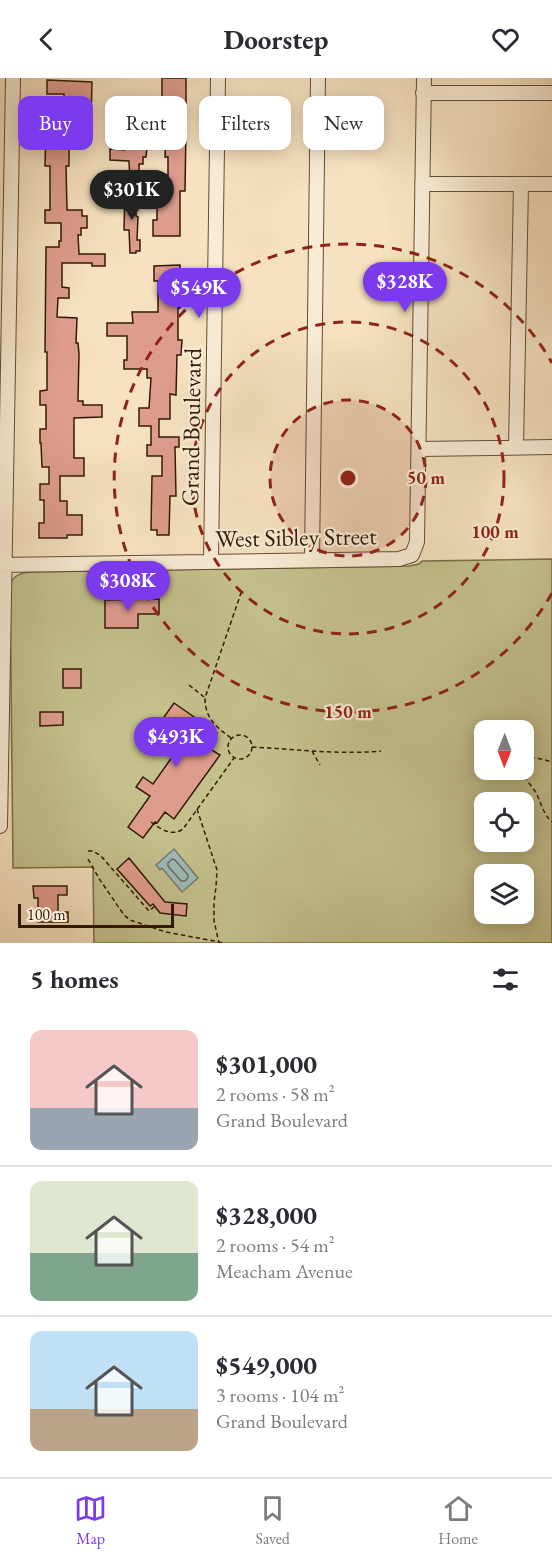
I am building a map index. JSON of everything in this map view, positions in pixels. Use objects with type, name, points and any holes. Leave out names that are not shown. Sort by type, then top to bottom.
[{"type":"street","points":[[0,826],[4,343],[13,78]]},
{"type":"street","name":"Grand Boulevard","points":[[211,561],[219,78]]},
{"type":"street","points":[[312,560],[318,78]]},
{"type":"street","points":[[424,78],[419,449],[552,447]]},
{"type":"street","points":[[534,93],[535,78]]},
{"type":"street","points":[[423,93],[552,93]]},
{"type":"street","points":[[422,184],[552,184]]},
{"type":"street","points":[[516,447],[521,184]]},
{"type":"street","name":"West Sibley Street","points":[[2,565],[399,558],[412,555],[417,542],[419,449]]},
{"type":"path","points":[[231,738],[212,722],[207,712],[205,698],[241,592]]},
{"type":"path","points":[[189,685],[205,698]]},
{"type":"path","points":[[239,735],[250,740],[252,747],[246,758],[242,759],[231,755],[228,745],[231,738],[239,735]]},
{"type":"path","points":[[252,747],[363,753],[381,751]]},
{"type":"path","points":[[311,751],[320,765]]},
{"type":"path","points":[[150,822],[166,832],[179,832],[234,758]]},
{"type":"path","points":[[534,758],[552,762]]},
{"type":"path","points":[[527,780],[552,822]]},
{"type":"path","points":[[197,809],[217,870],[213,911],[215,931],[219,942]]},
{"type":"path","points":[[88,851],[101,856],[149,911],[155,906]]},
{"type":"path","points":[[88,859],[124,915],[130,920],[166,932],[225,943]]},
{"type":"shaded area","points":[[552,559],[552,943],[94,943],[93,867],[13,868],[10,585],[16,576],[33,572],[419,564],[422,561]]},
{"type":"water","points":[[174,849],[198,878],[182,892],[162,868],[160,870],[156,865]]},
{"type":"building","points":[[162,78],[186,78],[186,96],[162,96]]},
{"type":"building","points":[[47,80],[92,82],[92,96],[47,94]]},
{"type":"building","points":[[45,150],[69,150],[69,166],[66,166],[67,210],[82,210],[82,216],[87,216],[87,228],[81,228],[81,235],[78,235],[79,254],[105,254],[105,266],[92,266],[92,263],[62,263],[62,287],[69,288],[69,298],[58,298],[57,317],[77,318],[78,401],[83,401],[83,405],[102,405],[102,417],[74,418],[74,458],[84,458],[84,476],[60,476],[60,501],[67,501],[67,515],[82,515],[82,535],[67,535],[67,538],[39,538],[39,523],[44,523],[44,500],[40,500],[40,484],[49,484],[49,467],[42,467],[40,443],[40,429],[46,429],[46,405],[40,405],[40,391],[47,390],[46,247],[59,247],[59,241],[61,241],[61,223],[45,223],[45,210],[50,210],[50,166],[45,166]]},
{"type":"building","points":[[110,150],[147,150],[146,157],[143,157],[143,164],[139,164],[139,181],[130,182],[129,161],[110,160]]},
{"type":"building","points":[[165,150],[186,150],[185,191],[180,191],[180,236],[153,236],[153,220],[157,220],[157,195],[162,195],[162,184],[166,184],[166,175],[168,175],[168,157],[165,157]]},
{"type":"building","points":[[125,192],[136,192],[137,240],[140,240],[140,251],[136,253],[130,253],[129,230],[124,230]]},
{"type":"building","points":[[180,265],[178,340],[182,340],[181,355],[177,355],[176,395],[170,394],[170,419],[159,419],[159,437],[179,437],[179,447],[175,447],[176,496],[170,496],[169,535],[157,535],[157,530],[151,530],[152,476],[162,476],[162,456],[147,456],[147,445],[151,445],[151,426],[139,426],[139,408],[149,408],[151,378],[147,378],[147,369],[124,369],[124,360],[127,360],[127,336],[107,336],[107,323],[133,323],[132,312],[158,312],[158,281],[154,281],[154,266]]},
{"type":"building","points":[[159,599],[159,614],[138,614],[138,628],[105,628],[105,600]]},
{"type":"building","points":[[63,669],[81,669],[81,688],[63,688]]},
{"type":"building","points":[[174,703],[217,733],[207,747],[220,755],[174,819],[165,812],[143,838],[128,827],[150,796],[136,787],[143,777],[153,784],[175,753],[154,739],[163,727],[159,724]]},
{"type":"building","points":[[40,712],[63,712],[63,725],[40,726]]},
{"type":"building","points":[[129,858],[165,902],[187,904],[186,916],[160,913],[153,904],[150,906],[117,869]]},
{"type":"building","points":[[33,886],[67,886],[67,895],[58,895],[58,912],[68,912],[68,922],[38,922],[38,898],[34,898]]}]
